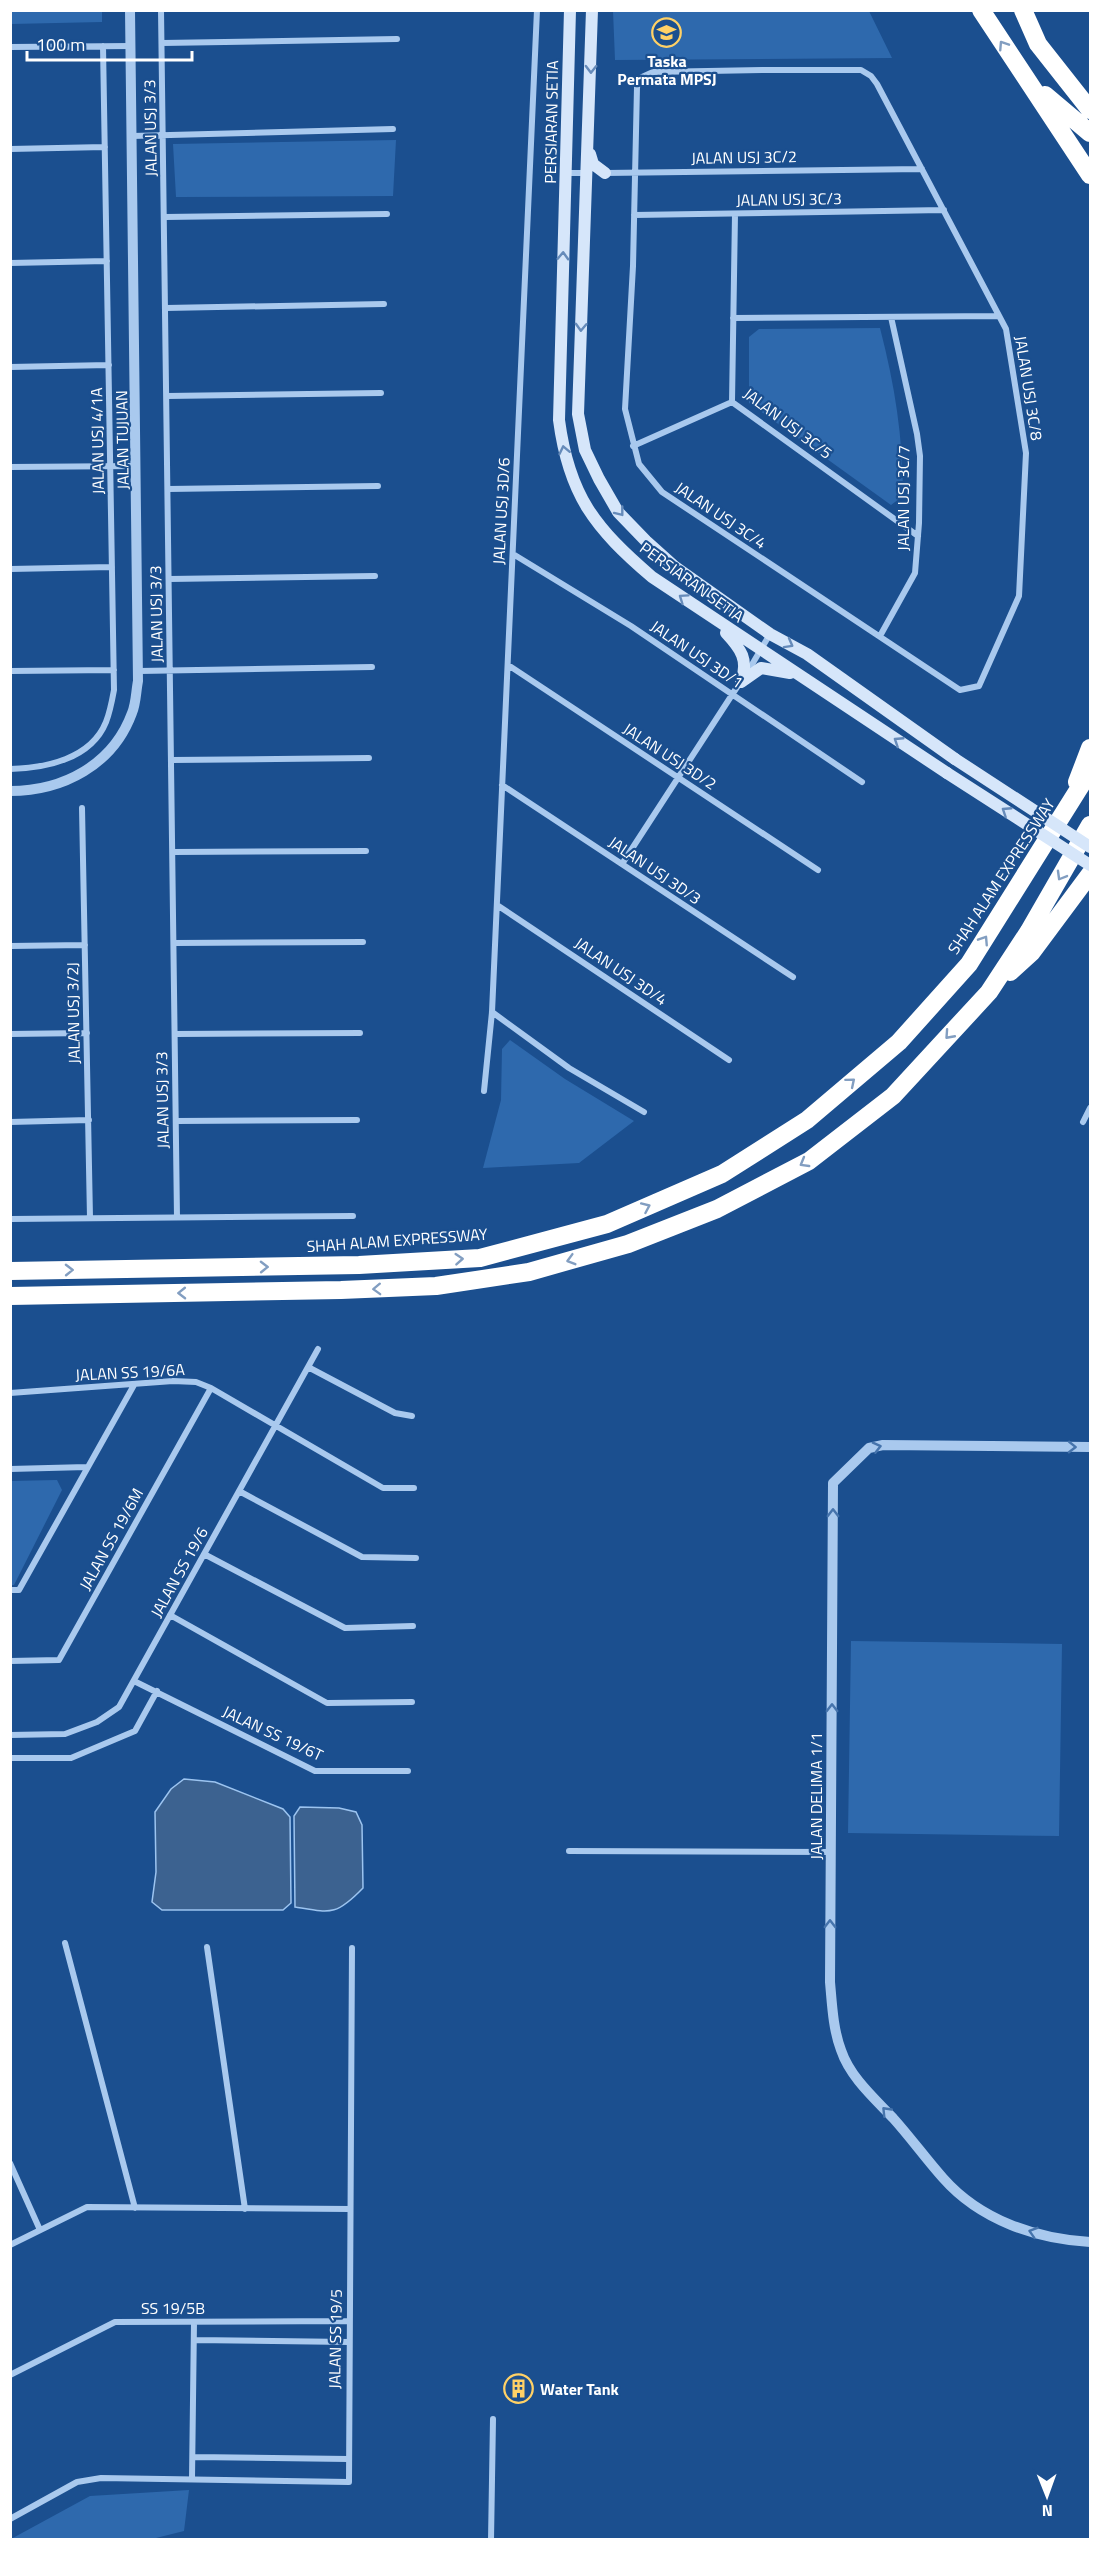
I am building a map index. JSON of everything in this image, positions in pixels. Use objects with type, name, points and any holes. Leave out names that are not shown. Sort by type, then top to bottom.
[{"type":"highway","points":[[981,10],[1090,175]]},
{"type":"highway","points":[[1023,10],[1038,44],[1090,110]]},
{"type":"highway","points":[[1063,77],[1090,88]]},
{"type":"highway","points":[[1025,79],[1090,133]]},
{"type":"highway","points":[[1062,817],[1090,748]]},
{"type":"highway","name":"SHAH ALAM EXPRESSWAY","points":[[10,1271],[359,1265],[480,1258],[607,1224],[722,1174],[807,1120],[899,1042],[969,964],[1090,771]]},
{"type":"highway","points":[[989,992],[1029,931],[1090,825]]},
{"type":"highway","points":[[10,1296],[329,1291],[435,1286],[529,1272],[628,1244],[717,1209],[809,1161],[893,1096],[989,992],[1032,952],[1090,874]]},
{"type":"main road","name":"PERSIARAN SETIA","points":[[570,10],[558,389],[559,420],[566,460],[582,501],[615,545],[652,577],[761,651],[1090,865]]},
{"type":"main road","name":"PERSIARAN SETIA","points":[[592,10],[578,414],[585,450],[618,512],[675,567],[770,634],[807,654],[955,759],[1090,847]]},
{"type":"main road","points":[[585,201],[590,185],[605,173],[593,164],[588,141]]},
{"type":"main road","points":[[715,620],[744,656],[745,665],[741,682]]},
{"type":"main road","points":[[741,682],[761,668],[797,674]]},
{"type":"street","name":"JALAN TUJUAN","points":[[10,791],[65,783],[98,764],[119,738],[133,713],[139,670],[130,10]]},
{"type":"street","name":"JALAN USJ 3/3","points":[[161,10],[177,1217]]},
{"type":"street","name":"JALAN USJ 3D/6","points":[[484,1091],[492,1012],[537,10]]},
{"type":"street","points":[[162,43],[397,39]]},
{"type":"street","name":"JALAN USJ 4/1A","points":[[10,769],[31,768],[66,760],[88,746],[105,724],[114,690],[103,46]]},
{"type":"street","points":[[10,47],[131,46]]},
{"type":"street","name":"JALAN USJ 3C/4","points":[[861,70],[653,72],[642,77],[637,87],[625,409],[639,464],[662,492],[960,690]]},
{"type":"street","name":"JALAN USJ 3C/8","points":[[861,70],[871,76],[877,84],[1006,329],[1026,453],[1019,596],[979,686],[960,690]]},
{"type":"street","points":[[132,136],[393,129]]},
{"type":"street","points":[[10,149],[105,147]]},
{"type":"street","name":"JALAN USJ 3C/2","points":[[566,173],[922,169]]},
{"type":"street","name":"JALAN USJ 3C/3","points":[[634,215],[944,210]]},
{"type":"street","points":[[165,217],[387,214]]},
{"type":"street","name":"JALAN USJ 3C/5","points":[[735,214],[732,402],[918,536]]},
{"type":"street","points":[[10,263],[107,261]]},
{"type":"street","points":[[166,308],[384,304]]},
{"type":"street","points":[[733,318],[999,315]]},
{"type":"street","name":"JALAN USJ 3C/7","points":[[880,636],[915,573],[920,480],[917,434],[891,317]]},
{"type":"street","points":[[10,367],[109,365]]},
{"type":"street","points":[[167,396],[381,393]]},
{"type":"street","points":[[633,446],[732,402]]},
{"type":"street","points":[[10,466],[137,466]]},
{"type":"street","points":[[168,489],[378,486]]},
{"type":"street","name":"JALAN USJ 3D/1","points":[[513,554],[631,626],[862,782]]},
{"type":"street","points":[[10,569],[112,567]]},
{"type":"street","points":[[169,579],[375,576]]},
{"type":"street","points":[[622,864],[770,634]]},
{"type":"street","name":"JALAN USJ 3D/2","points":[[508,665],[818,870]]},
{"type":"street","points":[[139,670],[372,667]]},
{"type":"street","points":[[10,671],[114,670]]},
{"type":"street","points":[[172,760],[369,758]]},
{"type":"street","name":"JALAN USJ 3D/3","points":[[502,785],[793,977]]},
{"type":"street","name":"JALAN USJ 3/2J","points":[[82,808],[90,1218]]},
{"type":"street","points":[[173,852],[366,851]]},
{"type":"street","name":"JALAN USJ 3D/4","points":[[497,905],[729,1060]]},
{"type":"street","points":[[174,943],[363,942]]},
{"type":"street","points":[[10,946],[85,945]]},
{"type":"street","points":[[492,1012],[569,1068],[644,1112]]},
{"type":"street","points":[[10,1034],[87,1033]]},
{"type":"street","points":[[175,1034],[360,1033]]},
{"type":"street","points":[[1083,1122],[1090,1108]]},
{"type":"street","points":[[10,1122],[88,1120]]},
{"type":"street","points":[[176,1121],[357,1120]]},
{"type":"street","points":[[10,1219],[353,1216]]},
{"type":"street","name":"JALAN SS 19/6","points":[[10,1735],[65,1734],[97,1722],[119,1707],[318,1349]]},
{"type":"street","points":[[308,1367],[395,1413],[412,1416]]},
{"type":"street","name":"JALAN SS 19/6A","points":[[10,1393],[173,1381],[196,1382],[211,1388],[383,1488],[414,1488]]},
{"type":"street","points":[[10,1590],[19,1590],[134,1385]]},
{"type":"street","name":"JALAN SS 19/6M","points":[[10,1661],[59,1660],[211,1388]]},
{"type":"street","name":"JALAN DELIMA 1/1","points":[[1090,1447],[883,1445],[869,1448],[833,1483],[830,1982],[832,2006],[841,2050],[863,2088],[894,2119],[944,2180],[973,2206],[994,2218],[1033,2232],[1072,2241],[1090,2242]]},
{"type":"street","points":[[10,1469],[87,1467]]},
{"type":"street","points":[[239,1491],[362,1557],[416,1558]]},
{"type":"street","points":[[204,1554],[345,1628],[413,1626]]},
{"type":"street","points":[[170,1615],[327,1703],[412,1701]]},
{"type":"street","name":"JALAN SS 19/6T","points":[[134,1681],[315,1771],[408,1771]]},
{"type":"street","points":[[10,1758],[71,1758],[135,1731],[157,1691]]},
{"type":"street","points":[[569,1851],[831,1852]]},
{"type":"street","points":[[65,1944],[135,2208]]},
{"type":"street","points":[[207,1947],[245,2209]]},
{"type":"street","name":"JALAN SS 19/5","points":[[10,2519],[77,2482],[101,2478],[349,2482],[352,1948]]},
{"type":"street","points":[[10,2163],[40,2230]]},
{"type":"street","points":[[10,2245],[87,2207],[350,2209]]},
{"type":"street","name":"SS 19/5B","points":[[10,2375],[115,2322],[349,2321]]},
{"type":"street","points":[[192,2478],[194,2322]]},
{"type":"street","points":[[194,2340],[349,2342]]},
{"type":"street","points":[[491,2540],[493,2419]]},
{"type":"street","points":[[193,2457],[348,2459]]},
{"type":"shaded area","points":[[10,11],[102,11],[102,22],[11,24]]},
{"type":"shaded area","points":[[613,11],[869,11],[892,58],[615,60]]},
{"type":"shaded area","points":[[396,140],[393,196],[176,197],[173,144]]},
{"type":"shaded area","points":[[880,328],[894,391],[902,453],[903,496],[891,505],[749,403],[749,337],[759,329]]},
{"type":"shaded area","points":[[510,1040],[565,1079],[634,1121],[579,1163],[483,1168],[501,1100],[502,1049]]},
{"type":"shaded area","points":[[57,1480],[62,1490],[14,1585],[11,1585],[11,1481]]},
{"type":"shaded area","points":[[851,1641],[1062,1644],[1059,1836],[848,1833]]},
{"type":"shaded area","points":[[184,1779],[215,1782],[283,1809],[290,1817],[291,1903],[283,1910],[162,1910],[152,1902],[156,1872],[155,1812],[171,1789]]},
{"type":"shaded area","points":[[300,1807],[339,1808],[356,1812],[362,1825],[363,1888],[339,1908],[325,1911],[295,1907],[294,1816]]},
{"type":"shaded area","points":[[189,2490],[184,2531],[148,2540],[11,2539],[90,2496]]},
{"type":"place","name":"Taska Permata MPSJ","points":[[667,33]]},
{"type":"place","name":"Water Tank","points":[[519,2389]]}]
